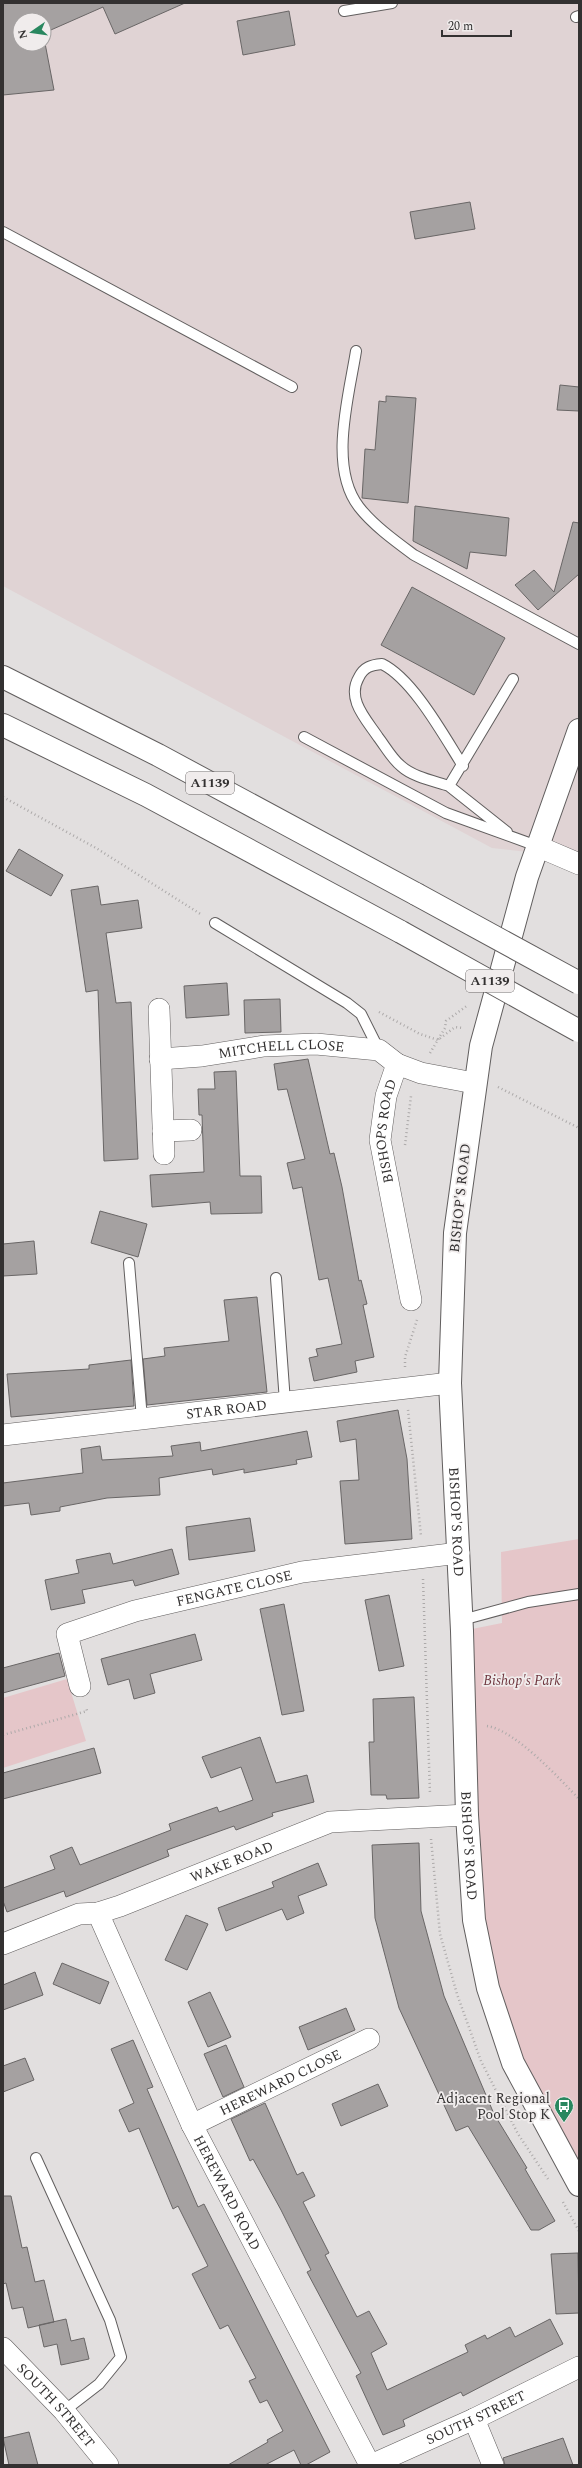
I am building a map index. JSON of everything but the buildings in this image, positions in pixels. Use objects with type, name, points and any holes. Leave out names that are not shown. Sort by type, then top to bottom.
[{"type":"main road","name":"A1139","points":[[3,677],[158,755],[579,983]]},
{"type":"main road","name":"A1139","points":[[3,725],[146,795],[402,932],[579,1031]]},
{"type":"main road","name":"BISHOP'S ROAD","points":[[579,730],[537,846],[481,1046],[484,1084],[455,1234],[450,1383],[462,1620],[468,1815],[474,1920],[488,1988],[513,2063],[579,2185]]},
{"type":"street","points":[[537,846],[579,864]]},
{"type":"street","points":[[159,1009],[164,1154]]},
{"type":"street","name":"MITCHELL CLOSE","points":[[160,1059],[202,1056],[264,1046],[316,1044],[379,1050]]},
{"type":"street","points":[[379,1050],[397,1064]]},
{"type":"street","name":"BISHOPS ROAD","points":[[411,1300],[380,1140],[386,1096],[397,1064],[421,1073],[484,1084]]},
{"type":"street","points":[[163,1131],[191,1130]]},
{"type":"street","name":"STAR ROAD","points":[[3,1435],[450,1383]]},
{"type":"street","name":"FENGATE CLOSE","points":[[80,1686],[67,1634],[135,1611],[302,1572],[459,1553]]},
{"type":"street","name":"WAKE ROAD","points":[[3,1944],[79,1914],[98,1913],[330,1822],[468,1815]]},
{"type":"street","name":"HEREWARD ROAD","points":[[98,1913],[192,2125],[371,2465]]},
{"type":"street","name":"HEREWARD CLOSE","points":[[192,2125],[369,2039]]},
{"type":"street","name":"SOUTH STREET","points":[[3,2348],[64,2411],[108,2465]]},
{"type":"street","name":"SOUTH STREET","points":[[371,2465],[474,2419],[579,2367]]},
{"type":"street","points":[[474,2419],[493,2465]]},
{"type":"lane","points":[[344,11],[392,3]]},
{"type":"lane","points":[[3,232],[292,387]]},
{"type":"lane","points":[[356,351],[344,428],[342,461],[349,487],[358,506],[391,538],[414,555],[579,644]]},
{"type":"lane","points":[[463,766],[434,721],[403,679],[382,664],[371,665],[362,672],[356,682],[354,695],[356,702],[359,709],[401,766],[420,776],[450,786],[514,838]]},
{"type":"lane","points":[[450,786],[513,679]]},
{"type":"lane","points":[[304,737],[446,813],[537,846]]},
{"type":"lane","points":[[215,923],[347,1003],[361,1014],[379,1050]]},
{"type":"lane","points":[[129,1263],[142,1419]]},
{"type":"lane","points":[[276,1278],[285,1402]]},
{"type":"lane","points":[[462,1620],[528,1602],[579,1594]]},
{"type":"lane","points":[[36,2158],[110,2320],[121,2357],[99,2384],[64,2411]]},
{"type":"path","points":[[3,797],[96,848],[215,923]]},
{"type":"path","points":[[347,1003],[368,1006],[420,1034],[438,1040]]},
{"type":"path","points":[[428,1058],[445,1028],[446,1021],[470,1004]]},
{"type":"path","points":[[438,1040],[455,1027],[466,1029]]},
{"type":"path","points":[[484,1084],[579,1128]]},
{"type":"path","points":[[3,1735],[87,1711],[80,1686]]},
{"type":"path","points":[[465,1722],[491,1726],[523,1746],[551,1769],[579,1799]]},
{"type":"shaded area","points":[[3,3],[579,3],[579,858],[492,848],[3,586]]},
{"type":"green space","name":"Bishop's Park","points":[[579,1539],[579,2184],[488,1988],[462,1631],[502,1623],[501,1552]]},
{"type":"green space","points":[[67,1679],[86,1741],[3,1768],[3,1698]]},
{"type":"place","name":"Adjacent Regional Pool Stop K","points":[[564,2123]]}]
